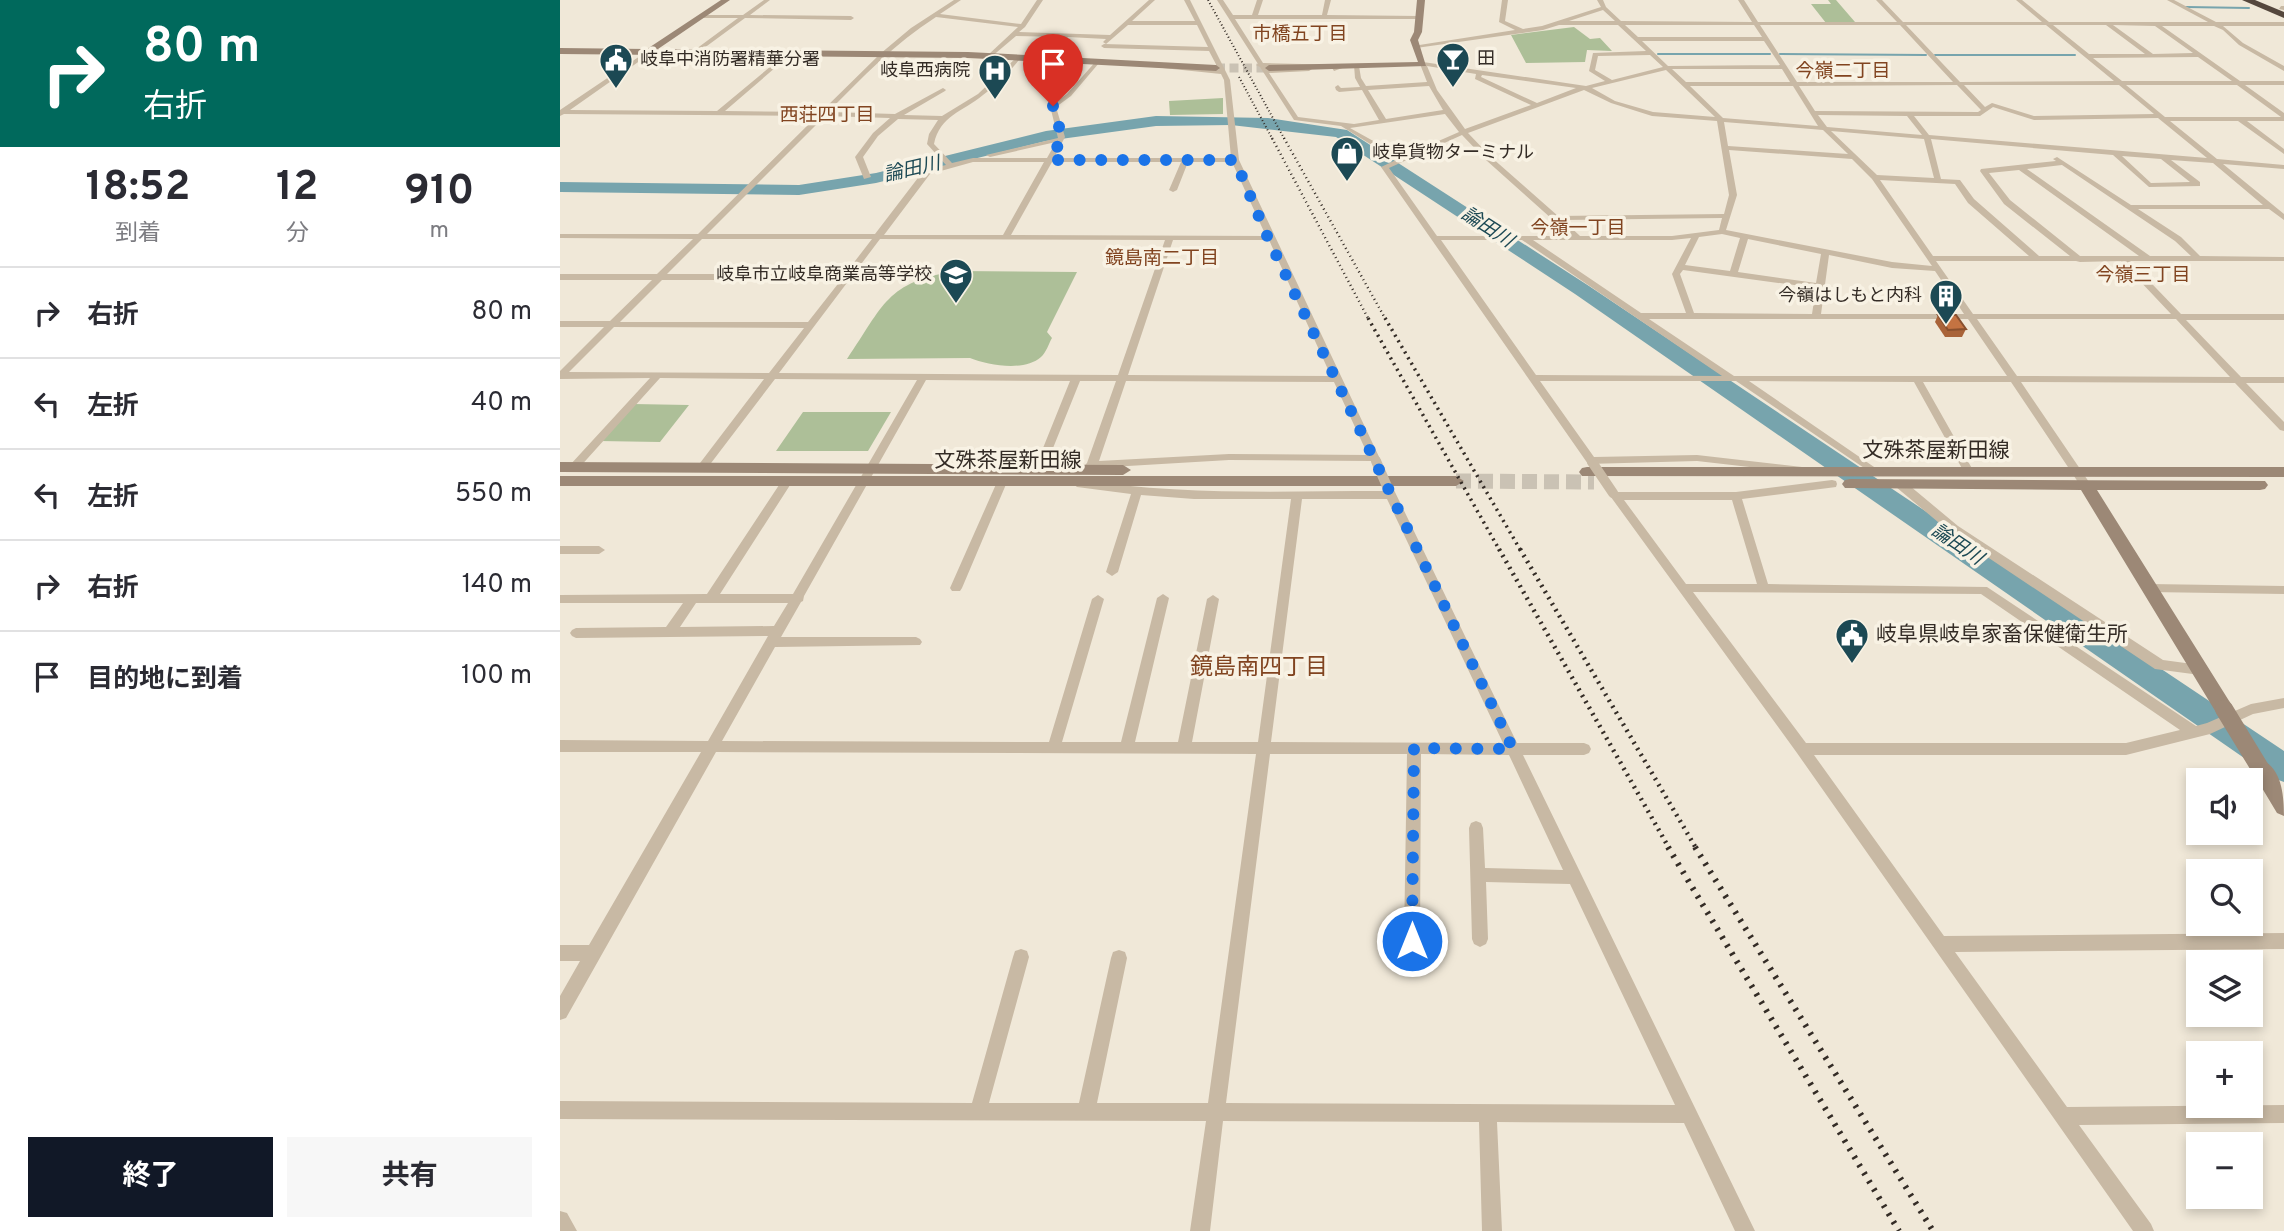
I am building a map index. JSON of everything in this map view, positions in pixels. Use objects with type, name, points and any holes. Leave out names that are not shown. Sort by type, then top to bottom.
[{"type":"highway","points":[[2247,0],[2283,17]]},
{"type":"highway","points":[[2260,0],[2283,17]]},
{"type":"main road","points":[[649,52],[726,0]]},
{"type":"main road","points":[[1264,68],[1423,64],[1414,40],[1421,0]]},
{"type":"main road","points":[[560,51],[990,56],[1017,60],[1219,68]]},
{"type":"main road","name":"文殊茶屋新田線","points":[[560,481],[787,482],[868,476],[1089,467],[1453,477],[1002,482],[868,476],[701,469],[567,467]]},
{"type":"main road","name":"文殊茶屋新田線","points":[[1591,469],[1831,478],[1894,484],[2284,472]]},
{"type":"main road","name":"文殊茶屋新田線","points":[[1831,478],[1871,471],[1969,472],[2081,479],[2284,484]]},
{"type":"main road","points":[[2081,479],[2284,807]]},
{"type":"street","points":[[694,53],[767,0]]},
{"type":"street","points":[[560,375],[882,55],[958,0]]},
{"type":"street","points":[[990,56],[1023,26],[1040,0]]},
{"type":"street","points":[[1006,237],[1051,160],[1061,135],[1053,106],[1069,95],[1110,37],[1152,0]]},
{"type":"street","points":[[1187,0],[1227,80],[1235,160],[1268,238],[1745,1231]]},
{"type":"street","points":[[1220,0],[1296,119],[1340,125],[1384,122],[1449,111]]},
{"type":"street","points":[[1255,16],[1260,0]]},
{"type":"street","points":[[1324,16],[1328,0]]},
{"type":"street","points":[[1506,0],[1502,22],[1522,31]]},
{"type":"street","points":[[1600,0],[1604,8],[1720,118],[1734,195],[1722,232]]},
{"type":"street","points":[[1741,0],[1821,125],[1875,177],[1935,269],[2081,479]]},
{"type":"street","points":[[1880,0],[1984,110]]},
{"type":"street","points":[[2019,0],[2284,218]]},
{"type":"street","points":[[2170,0],[2216,24],[2241,44],[2284,69]]},
{"type":"street","points":[[1416,46],[1522,31],[1604,8]]},
{"type":"street","points":[[935,15],[1023,26]]},
{"type":"street","points":[[703,16],[851,18]]},
{"type":"street","points":[[1231,17],[1419,17]]},
{"type":"street","points":[[1558,23],[2216,24],[2283,17]]},
{"type":"street","points":[[1125,23],[1198,23]]},
{"type":"street","points":[[2106,23],[2151,55]]},
{"type":"street","points":[[2155,23],[2284,118]]},
{"type":"street","points":[[1185,63],[1203,32]]},
{"type":"street","points":[[1015,34],[1110,37]]},
{"type":"street","points":[[1045,60],[1066,36]]},
{"type":"street","points":[[1637,39],[1765,39]]},
{"type":"street","points":[[1104,46],[1211,49]]},
{"type":"street","points":[[561,113],[649,52]]},
{"type":"street","points":[[1611,82],[1592,71],[1595,54],[1651,53]]},
{"type":"street","points":[[719,113],[788,54]]},
{"type":"street","points":[[2086,56],[2200,55]]},
{"type":"street","points":[[948,163],[930,144],[931,134],[943,118],[979,96],[1017,60]]},
{"type":"street","points":[[1137,63],[1185,63],[1219,68]]},
{"type":"street","points":[[1577,237],[1496,169],[1464,132],[1429,84],[1423,64],[1584,89],[1640,111],[2284,167]]},
{"type":"street","points":[[1356,65],[1363,88],[1384,122]]},
{"type":"street","points":[[1783,67],[1667,68],[1611,82],[1464,132],[1385,167],[1534,378],[1591,469],[1615,495],[1802,749],[2144,1231]]},
{"type":"street","points":[[1480,72],[1477,78],[1537,106]]},
{"type":"street","points":[[1684,84],[2284,83]]},
{"type":"street","points":[[1338,87],[1339,90],[1429,84]]},
{"type":"street","points":[[867,177],[859,157],[866,145],[894,116],[943,90]]},
{"type":"street","points":[[1813,113],[1980,114],[1992,105],[2034,118],[2284,118]]},
{"type":"street","points":[[561,113],[823,114],[943,118]]},
{"type":"street","points":[[1909,114],[1926,135],[1938,181]]},
{"type":"street","points":[[2240,119],[2284,152]]},
{"type":"street","points":[[1340,125],[1400,159]]},
{"type":"street","points":[[973,160],[1061,135]]},
{"type":"street","points":[[2035,145],[2178,239],[2199,260]]},
{"type":"street","points":[[1724,148],[1853,157]]},
{"type":"street","points":[[2114,152],[2149,185],[2197,184],[2162,156]]},
{"type":"street","points":[[701,469],[927,172],[948,163],[973,160],[1235,160]]},
{"type":"street","points":[[1173,190],[1185,160]]},
{"type":"street","points":[[2062,163],[1984,172],[2007,202],[2080,260]]},
{"type":"street","points":[[2020,167],[2151,260]]},
{"type":"street","points":[[1875,177],[1957,182],[1971,201],[2038,260]]},
{"type":"street","points":[[2129,207],[2271,207]]},
{"type":"street","points":[[1556,218],[1727,216]]},
{"type":"street","points":[[1435,237],[1696,236],[1722,232],[1892,265],[1935,269]]},
{"type":"street","points":[[560,236],[1268,238]]},
{"type":"street","points":[[1691,316],[1676,274],[1696,236]]},
{"type":"street","points":[[1733,274],[1745,236]]},
{"type":"street","points":[[1170,238],[1089,467],[1229,457],[1375,459]]},
{"type":"street","points":[[1521,238],[1737,379],[1871,471]]},
{"type":"street","points":[[1816,317],[1825,252]]},
{"type":"street","points":[[1929,258],[2284,260]]},
{"type":"street","points":[[2124,260],[2284,428]]},
{"type":"street","points":[[1680,267],[1821,286]]},
{"type":"street","points":[[560,277],[846,277]]},
{"type":"street","points":[[1639,316],[2284,317]]},
{"type":"street","points":[[560,324],[810,325]]},
{"type":"street","points":[[560,375],[1336,379]]},
{"type":"street","points":[[567,467],[657,376]]},
{"type":"street","points":[[560,1012],[923,377]]},
{"type":"street","points":[[1044,458],[1076,378]]},
{"type":"street","points":[[1534,378],[2284,380]]},
{"type":"street","points":[[1916,379],[1969,472]]},
{"type":"street","points":[[1591,469],[1697,458],[1772,464],[1831,478]]},
{"type":"street","points":[[1615,495],[1736,496],[1831,478]]},
{"type":"street","points":[[711,598],[787,482]]},
{"type":"street","points":[[956,588],[1002,482]]},
{"type":"street","points":[[1069,482],[1137,491],[1297,495],[1390,493]]},
{"type":"street","points":[[1894,484],[1954,529],[2160,665],[2200,670]]},
{"type":"street","points":[[1112,572],[1137,491]]},
{"type":"street","points":[[1200,1231],[1297,495]]},
{"type":"street","points":[[1736,496],[1764,589]]},
{"type":"street","points":[[560,550],[599,550]]},
{"type":"street","points":[[1685,588],[1983,590],[2194,732]]},
{"type":"street","points":[[2150,588],[2284,590]]},
{"type":"street","points":[[560,598],[799,598]]},
{"type":"street","points":[[670,632],[693,598]]},
{"type":"street","points":[[1054,747],[1098,598]]},
{"type":"street","points":[[1127,747],[1163,598]]},
{"type":"street","points":[[1184,748],[1213,599]]},
{"type":"street","points":[[576,633],[670,632],[916,642]]},
{"type":"street","points":[[1802,749],[2126,749],[2210,728],[2251,709],[2284,704]]},
{"type":"street","points":[[560,746],[1584,749]]},
{"type":"street","points":[[1412,941],[1414,748]]},
{"type":"street","points":[[1476,828],[1480,939]]},
{"type":"street","points":[[1478,875],[1574,877]]},
{"type":"street","points":[[1941,944],[2284,941]]},
{"type":"street","points":[[560,953],[594,953]]},
{"type":"street","points":[[978,1111],[1021,957]]},
{"type":"street","points":[[1086,1112],[1119,958]]},
{"type":"street","points":[[560,1110],[1689,1114]]},
{"type":"street","points":[[1489,1112],[1492,1231]]},
{"type":"street","points":[[2063,1116],[2284,1114]]},
{"type":"street","points":[[560,1220],[567,1231]]},
{"type":"green space","points":[[1828,0],[1836,0],[1855,22],[1826,23],[1811,4],[1831,4]]},
{"type":"green space","points":[[1574,27],[1590,39],[1600,38],[1612,51],[1587,50],[1585,62],[1526,63],[1511,35]]},
{"type":"green space","points":[[1223,98],[1223,114],[1170,115],[1169,101]]},
{"type":"green space","points":[[956,271],[1077,272],[1047,332],[1052,338],[1043,355],[1034,362],[1006,366],[970,358],[847,359],[879,310],[901,289],[933,276]]},
{"type":"green space","points":[[633,404],[689,405],[660,442],[599,441]]},
{"type":"green space","points":[[803,412],[891,412],[868,451],[776,451]]},
{"type":"building","points":[[1938,315],[1956,315],[1966,329],[1948,330]]},
{"type":"waterway","points":[[2186,7],[2249,8]]},
{"type":"waterway","points":[[1658,54],[1770,54]]},
{"type":"waterway","points":[[1780,54],[1926,55]]},
{"type":"waterway","points":[[1935,55],[2075,55]]},
{"type":"waterway","name":"論田川","points":[[560,187],[758,192],[799,190],[876,178],[1018,142],[1082,129],[1156,121],[1268,123],[1341,133],[1582,290],[2284,768]]},
{"type":"tunnel","points":[[1216,68],[1269,68]]},
{"type":"tunnel","points":[[1456,481],[1594,482]]},
{"type":"railway","points":[[1208,0],[1285,140]]},
{"type":"railway","points":[[1239,77],[1273,140]]},
{"type":"railway","points":[[1272,138],[1369,320]]},
{"type":"railway","points":[[1284,138],[1386,320]]},
{"type":"railway","points":[[1368,318],[1500,551]]},
{"type":"railway","points":[[1385,318],[1521,551]]},
{"type":"railway","points":[[1499,549],[1669,848]]},
{"type":"railway","points":[[1520,549],[1696,848]]},
{"type":"railway","points":[[1668,847],[1899,1231]]},
{"type":"railway","points":[[1695,847],[1933,1231]]},
{"type":"place","name":"田","points":[[1453,89]]},
{"type":"place","name":"岐阜中消防署精華分署","points":[[616,90]]},
{"type":"place","name":"岐阜西病院","points":[[995,101]]},
{"type":"place","name":"岐阜貨物ターミナル","points":[[1347,183]]},
{"type":"place","name":"岐阜市立岐阜商業高等学校","points":[[956,305]]},
{"type":"place","name":"今嶺はしもと内科","points":[[1946,326]]},
{"type":"place","name":"岐阜県岐阜家畜保健衛生所","points":[[1852,665]]},
{"type":"district","name":"市橋五丁目","points":[[1300,35]]},
{"type":"district","name":"今嶺二丁目","points":[[1843,72]]},
{"type":"district","name":"西荘四丁目","points":[[827,116]]},
{"type":"district","name":"今嶺一丁目","points":[[1578,229]]},
{"type":"district","name":"鏡島南二丁目","points":[[1162,259]]},
{"type":"district","name":"今嶺三丁目","points":[[2143,276]]},
{"type":"district","name":"鏡島南四丁目","points":[[1259,668]]},
{"type":"route","points":[[1053,106],[1062,137],[1051,160],[1235,160],[1268,238],[1513,749],[1414,748],[1412,941]]}]
